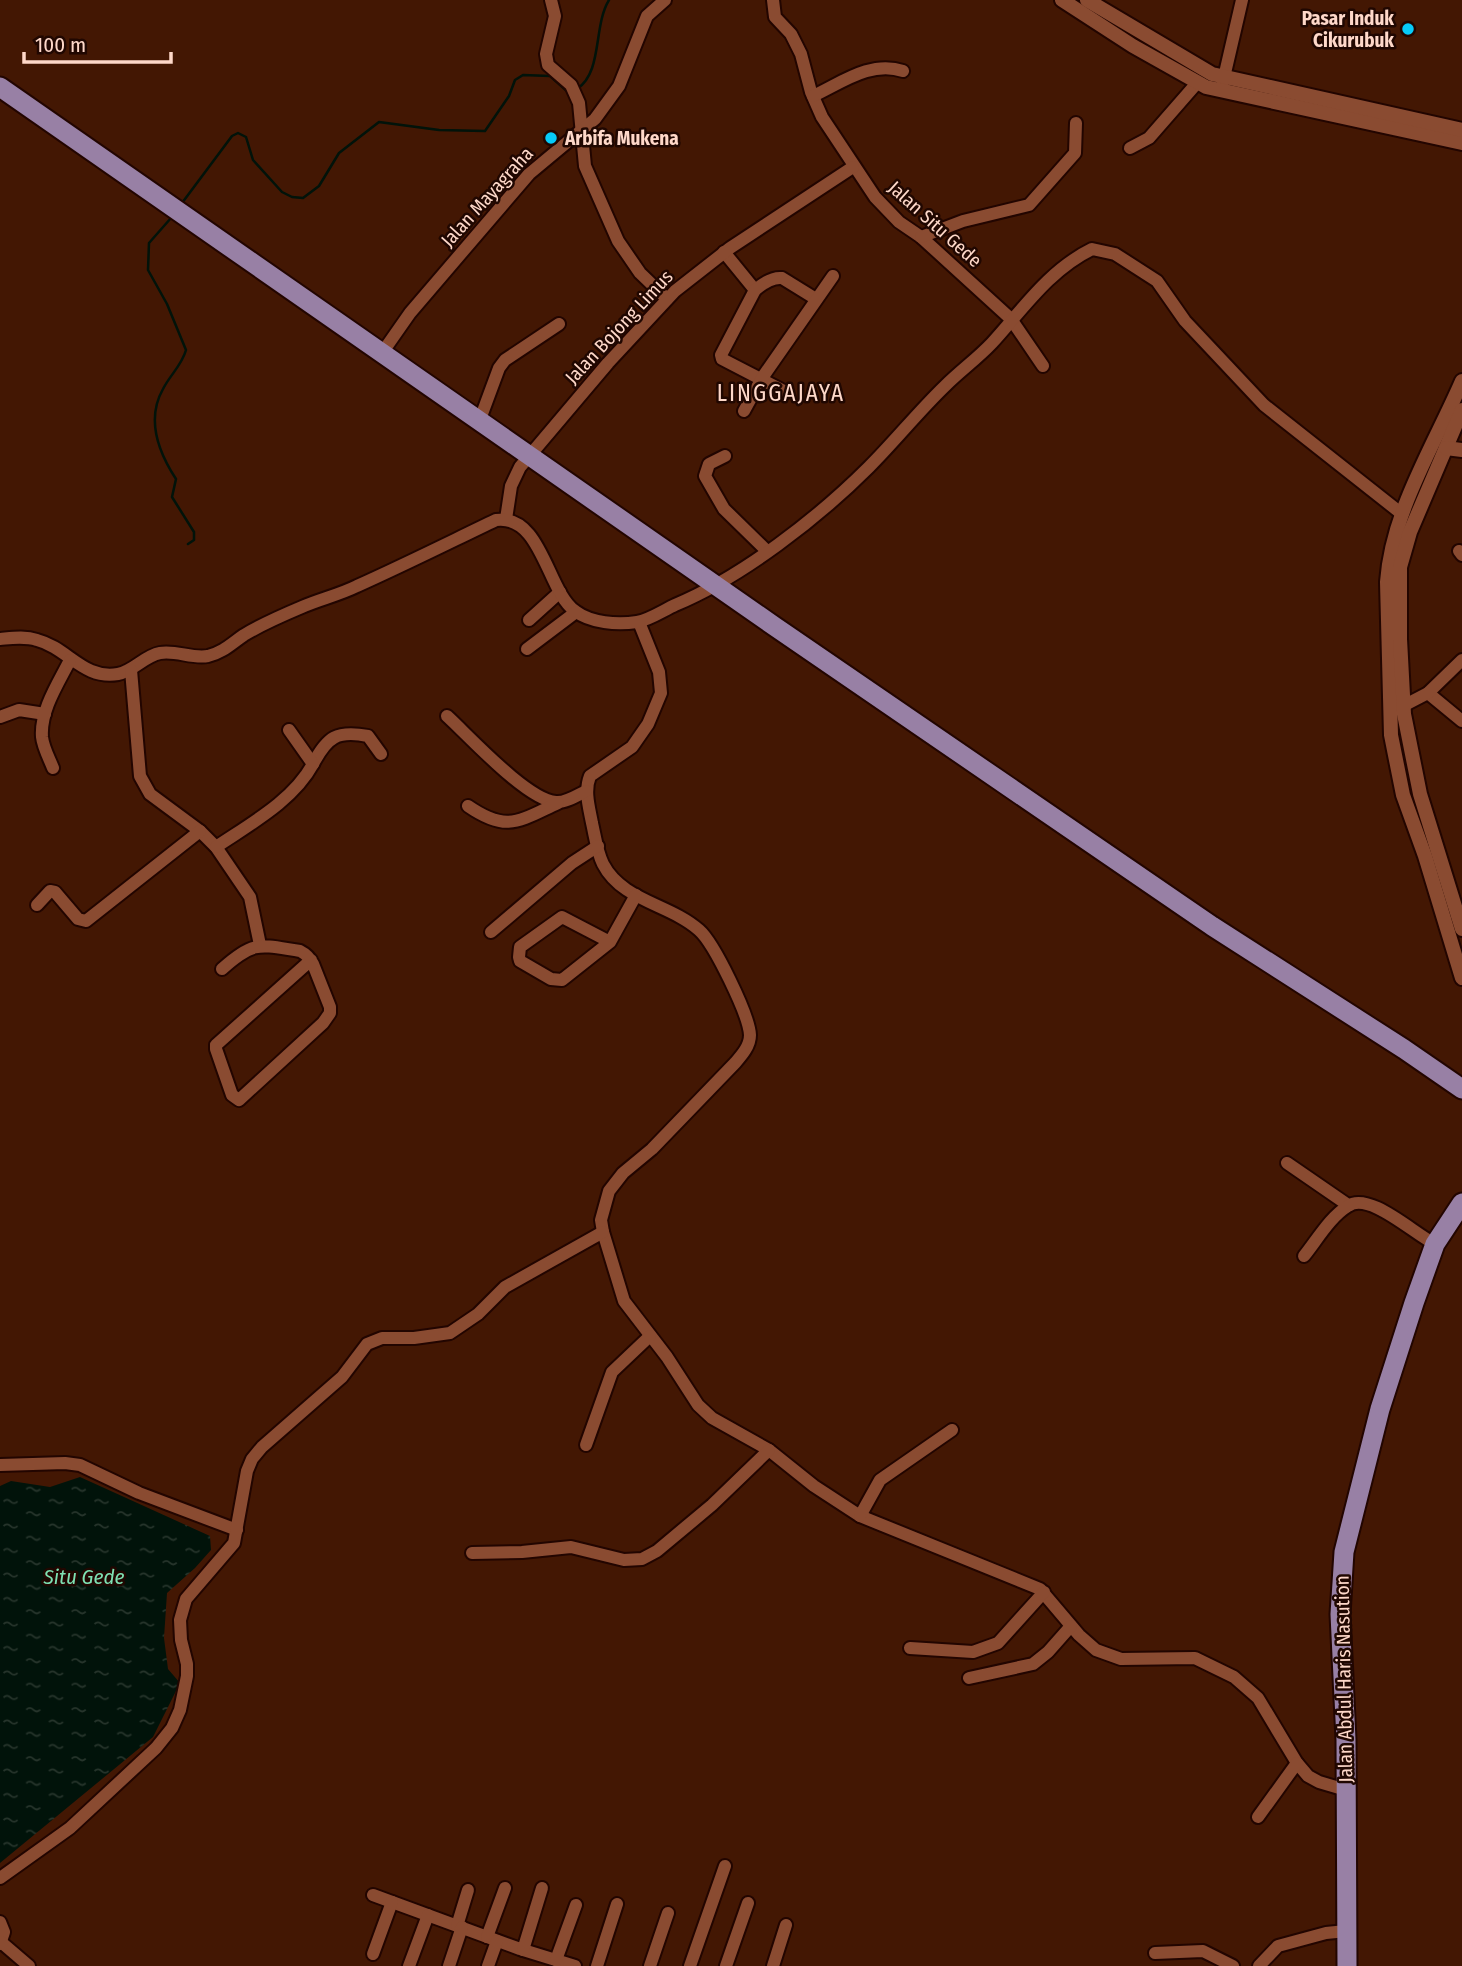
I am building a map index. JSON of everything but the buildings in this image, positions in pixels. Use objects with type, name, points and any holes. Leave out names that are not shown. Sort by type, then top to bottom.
[{"type":"main road","points":[[0,87],[479,422],[1212,926],[1462,1089]]},
{"type":"main road","points":[[1441,1073],[1462,1074]]},
{"type":"main road","name":"Jalan Abdul Haris Nasution","points":[[1347,1966],[1346,1790],[1340,1614],[1344,1552],[1380,1409],[1435,1244],[1462,1203]]},
{"type":"street","points":[[551,0],[555,16],[545,54],[548,65],[573,90],[579,103],[585,166],[618,241],[640,273],[667,299]]},
{"type":"street","name":"Jalan Mayagraha","points":[[382,353],[410,313],[529,174],[594,119],[619,86],[648,16],[665,0]]},
{"type":"street","name":"Jalan Situ Gede","points":[[773,0],[775,17],[791,34],[801,54],[822,117],[875,197],[899,222],[921,237],[1011,319],[1043,366]]},
{"type":"street","points":[[1062,0],[1198,83],[1264,87],[1462,130]]},
{"type":"street","points":[[1087,0],[1223,83],[1462,143]]},
{"type":"street","points":[[1223,83],[1242,0]]},
{"type":"street","points":[[813,96],[868,70],[880,67],[903,71]]},
{"type":"street","points":[[1130,148],[1149,138],[1198,83]]},
{"type":"street","points":[[921,237],[963,221],[1029,205],[1074,153],[1076,123]]},
{"type":"street","name":"Jalan Bojong Limus","points":[[506,519],[511,486],[520,467],[608,363],[667,299],[727,250],[853,167]]},
{"type":"street","points":[[0,639],[37,640],[58,649],[84,669],[98,675],[131,670],[149,657],[161,653],[206,656],[223,651],[244,635],[303,606],[354,588],[496,520],[506,519],[533,539],[560,592],[576,612],[613,623],[639,622],[716,585],[786,538],[868,468],[945,385],[992,344],[1038,290],[1079,255],[1092,249],[1115,254],[1157,281],[1185,321],[1264,405],[1402,514]]},
{"type":"street","points":[[727,250],[757,288]]},
{"type":"street","points":[[744,411],[762,378],[833,276]]},
{"type":"street","points":[[784,391],[722,359],[720,355],[757,288],[776,277],[782,278],[816,299]]},
{"type":"street","points":[[479,422],[499,368],[505,360],[559,324]]},
{"type":"street","points":[[1460,389],[1402,514],[1388,560],[1394,639],[1403,706],[1420,794],[1462,929]]},
{"type":"street","points":[[1462,410],[1410,532],[1400,567],[1394,639],[1391,734],[1404,795],[1462,978]]},
{"type":"street","points":[[1446,448],[1462,450]]},
{"type":"street","points":[[725,456],[709,464],[705,476],[724,509],[767,551]]},
{"type":"street","points":[[529,620],[560,592]]},
{"type":"street","points":[[527,649],[576,612]]},
{"type":"street","points":[[639,622],[659,672],[661,693],[642,735],[632,747],[590,776],[586,791],[597,846],[608,873],[618,884],[670,911],[701,931],[741,1004],[750,1037],[747,1048],[735,1063],[652,1149],[623,1173],[609,1191],[601,1220],[624,1301],[705,1412],[769,1450],[814,1486],[860,1516],[1044,1592],[1071,1626],[1096,1650],[1133,1660],[1195,1658],[1234,1677],[1258,1698],[1297,1763],[1314,1780],[1346,1790]]},
{"type":"street","points":[[53,768],[43,738],[45,714],[71,660]]},
{"type":"street","points":[[1403,706],[1428,694],[1462,660]]},
{"type":"street","points":[[131,670],[140,776],[150,794],[200,831],[216,847],[250,897],[260,945]]},
{"type":"street","points":[[1428,694],[1462,721]]},
{"type":"street","points":[[0,717],[19,710],[45,714]]},
{"type":"street","points":[[447,716],[485,754],[530,790],[558,803]]},
{"type":"street","points":[[289,730],[313,764]]},
{"type":"street","points":[[216,847],[285,797],[306,777],[323,745],[334,736],[351,732],[368,736],[382,754]]},
{"type":"street","points":[[468,806],[484,817],[505,823],[530,816],[586,791]]},
{"type":"street","points":[[1404,795],[1420,794]]},
{"type":"street","points":[[37,905],[50,891],[55,892],[78,919],[86,920],[200,831]]},
{"type":"street","points":[[491,932],[572,863],[597,846]]},
{"type":"street","points":[[610,942],[562,916],[520,947],[519,957],[520,961],[551,979],[562,980],[610,942],[636,895]]},
{"type":"street","points":[[222,969],[248,948],[260,945],[300,951],[311,960],[330,1007],[328,1018],[242,1098],[235,1099],[216,1045],[311,960]]},
{"type":"street","points":[[1287,1163],[1348,1205]]},
{"type":"street","points":[[1304,1256],[1337,1215],[1348,1205],[1359,1201],[1373,1205],[1435,1244]]},
{"type":"street","points":[[0,1878],[70,1828],[156,1748],[173,1728],[187,1676],[180,1620],[186,1599],[234,1543],[247,1471],[252,1459],[281,1429],[342,1377],[367,1344],[382,1338],[414,1338],[450,1333],[478,1314],[505,1287],[603,1232]]},
{"type":"street","points":[[586,1445],[612,1372],[650,1336]]},
{"type":"street","points":[[860,1516],[880,1480],[952,1430]]},
{"type":"street","points":[[472,1553],[571,1547],[624,1560],[642,1559],[657,1551],[712,1506],[769,1450]]},
{"type":"street","points":[[0,1465],[79,1465],[139,1493],[215,1524],[237,1530]]},
{"type":"street","points":[[910,1648],[973,1652],[998,1643],[1044,1592]]},
{"type":"street","points":[[969,1678],[1033,1664],[1048,1652],[1071,1626]]},
{"type":"street","points":[[1258,1817],[1297,1763]]},
{"type":"street","points":[[690,1966],[725,1866]]},
{"type":"street","points":[[488,1966],[505,1888]]},
{"type":"street","points":[[527,1966],[527,1951],[542,1888]]},
{"type":"street","points":[[449,1966],[468,1890]]},
{"type":"street","points":[[373,1895],[567,1964],[576,1905]]},
{"type":"street","points":[[373,1954],[392,1902]]},
{"type":"street","points":[[726,1966],[748,1903]]},
{"type":"street","points":[[597,1966],[617,1904]]},
{"type":"street","points":[[650,1966],[668,1913]]},
{"type":"street","points":[[409,1966],[428,1915]]},
{"type":"street","points":[[0,1922],[4,1932],[1,1943],[29,1966]]},
{"type":"street","points":[[772,1966],[786,1925]]},
{"type":"street","points":[[1259,1966],[1278,1946],[1326,1933],[1346,1931]]},
{"type":"street","points":[[1155,1953],[1203,1951],[1233,1966]]},
{"type":"water","name":"Situ Gede","points":[[80,1477],[210,1536],[211,1550],[167,1593],[164,1638],[168,1669],[180,1683],[153,1737],[0,1863],[0,1486],[11,1481],[50,1487]]},
{"type":"waterway","points":[[577,89],[591,72],[601,22],[609,0]]},
{"type":"waterway","points":[[182,203],[232,136],[238,133],[246,137],[253,160],[282,192],[303,198],[319,186],[339,153],[379,122],[439,130],[485,131],[509,96],[515,80],[523,75],[550,76],[568,92]]},
{"type":"waterway","points":[[171,218],[149,243],[148,270],[167,304],[186,350],[158,400],[155,424],[164,458],[176,479],[172,497],[194,532],[194,540],[188,544]]},
{"type":"place","name":"Pasar Induk Cikurubuk","points":[[1408,29]]},
{"type":"place","name":"Arbifa Mukena","points":[[551,138]]},
{"type":"district","name":"LINGGAJAYA","points":[[781,393]]}]
